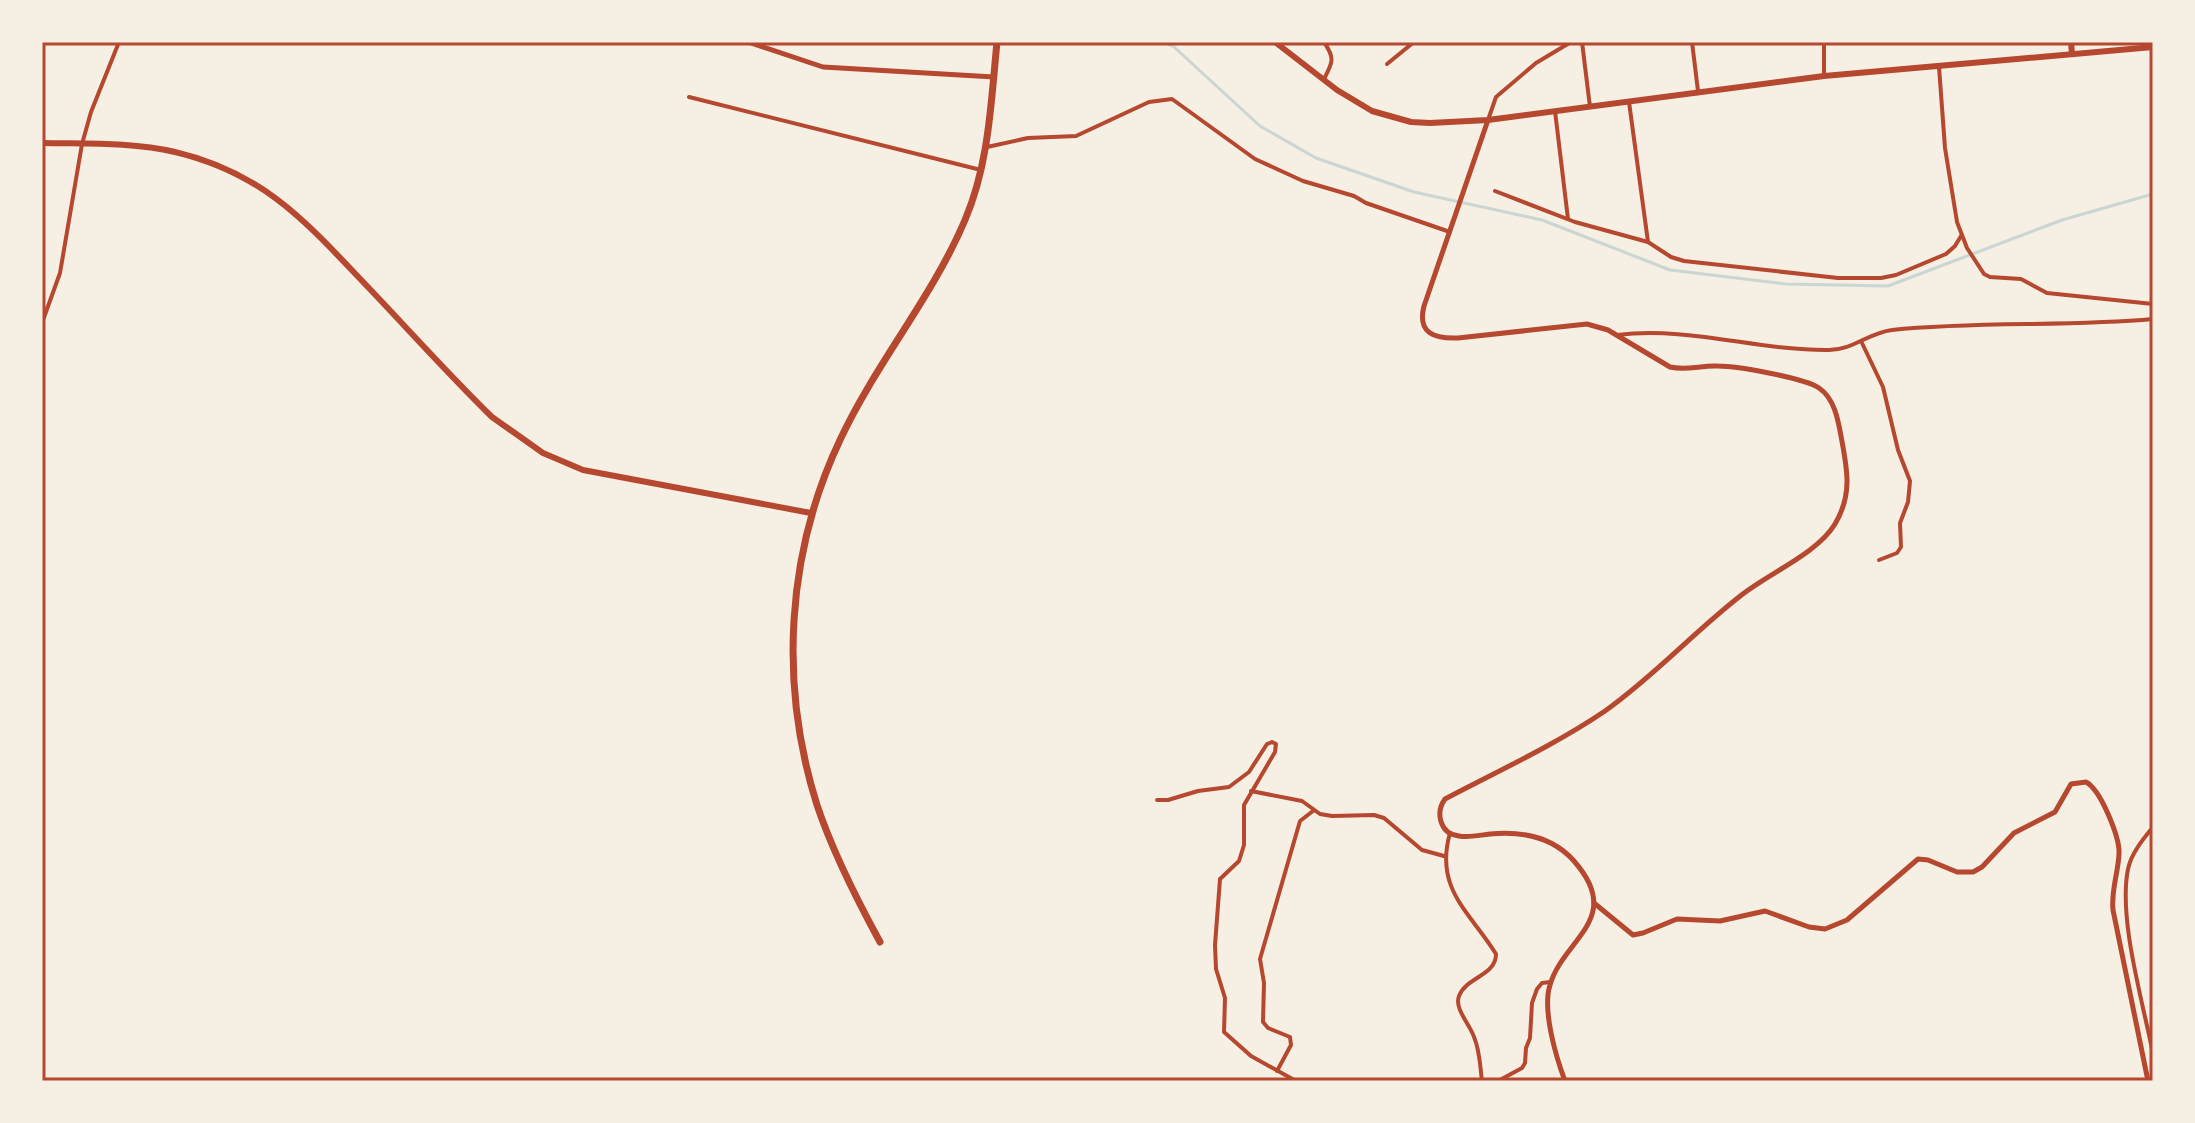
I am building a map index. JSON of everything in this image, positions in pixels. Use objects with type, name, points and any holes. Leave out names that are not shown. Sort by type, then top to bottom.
[{"type":"highway","points":[[880,942],[831,842],[818,806],[800,733],[794,683],[793,622],[811,513],[834,452],[857,406],[951,251],[966,218],[986,147],[997,42]]},
{"type":"main road","points":[[1275,42],[1354,101],[1391,117],[1430,123],[1488,120],[1824,76],[2153,47]]},
{"type":"main road","points":[[2071,42],[2072,54]]},
{"type":"main road","points":[[42,143],[145,147],[175,152],[204,160],[259,185],[307,222],[492,417],[525,443],[553,458],[603,475],[811,513]]},
{"type":"street","points":[[42,323],[60,273],[82,144],[91,112],[119,42]]},
{"type":"street","points":[[748,42],[823,67],[994,77]]},
{"type":"street","points":[[1323,80],[1333,62],[1333,55],[1324,42]]},
{"type":"street","points":[[1387,64],[1414,42]]},
{"type":"street","points":[[1565,1081],[1550,1022],[1548,995],[1550,982],[1588,924],[1593,902],[1588,883],[1579,867],[1550,842],[1514,833],[1462,837],[1450,833],[1441,824],[1439,811],[1445,799],[1577,728],[1627,694],[1739,596],[1826,537],[1846,500],[1848,470],[1838,421],[1827,396],[1818,387],[1804,382],[1727,366],[1670,367],[1617,335],[1587,324],[1458,338],[1444,338],[1427,331],[1422,325],[1422,313],[1496,97],[1536,63],[1571,42]]},
{"type":"street","points":[[1582,42],[1590,107]]},
{"type":"street","points":[[1692,42],[1698,93]]},
{"type":"street","points":[[1824,42],[1824,76]]},
{"type":"street","points":[[1939,66],[1945,148],[1961,236],[1982,271],[1990,277],[2029,281],[2047,293],[2153,304]]},
{"type":"street","points":[[689,97],[981,170]]},
{"type":"street","points":[[986,147],[1028,138],[1076,136],[1149,102],[1172,99],[1255,159],[1303,181],[1354,196],[1450,232]]},
{"type":"street","points":[[1629,102],[1648,242]]},
{"type":"street","points":[[1555,111],[1568,219]]},
{"type":"street","points":[[1495,191],[1568,219],[1648,242],[1684,261],[1838,278],[1896,275],[1946,254],[1961,236]]},
{"type":"street","points":[[1617,335],[1704,335],[1758,346],[1842,350],[1881,332],[1949,325],[2153,319]]},
{"type":"street","points":[[1862,342],[1883,387],[1898,450],[1910,481],[1908,502],[1900,523],[1901,547],[1897,553],[1879,560]]},
{"type":"street","points":[[1157,800],[1229,787],[1249,772],[1267,744],[1274,743],[1275,752],[1244,805],[1242,853],[1220,879],[1218,886],[1216,969],[1225,998],[1224,1032],[1251,1056],[1296,1081]]},
{"type":"street","points":[[1593,902],[1633,935],[1677,919],[1720,921],[1765,911],[1809,927],[1825,929],[1847,920],[1918,859],[1957,872],[1973,872],[1982,867],[2014,833],[2055,812],[2071,784],[2086,782],[2098,794],[2118,840],[2119,855],[2112,890],[2113,910],[2148,1081]]},
{"type":"street","points":[[1251,791],[1302,801],[1313,811],[1332,816],[1374,815],[1384,818],[1422,850],[1444,856]]},
{"type":"street","points":[[1277,1071],[1291,1045],[1290,1037],[1268,1028],[1263,1022],[1264,983],[1260,959],[1300,821],[1313,811]]},
{"type":"street","points":[[2153,827],[2142,840],[2129,867],[2126,914],[2153,1054]]},
{"type":"street","points":[[1450,833],[1444,856],[1445,868],[1471,922],[1496,954],[1493,966],[1462,991],[1458,999],[1459,1007],[1474,1034],[1482,1081]]},
{"type":"street","points":[[1498,1081],[1522,1068],[1525,1063],[1532,1003],[1542,983],[1550,982]]},
{"type":"waterway","points":[[882,42],[894,42]]},
{"type":"waterway","points":[[1162,42],[1173,46],[1260,126],[1316,158],[1414,192],[1542,220],[1670,270],[1786,284],[1888,286],[2062,220],[2153,194]]}]
